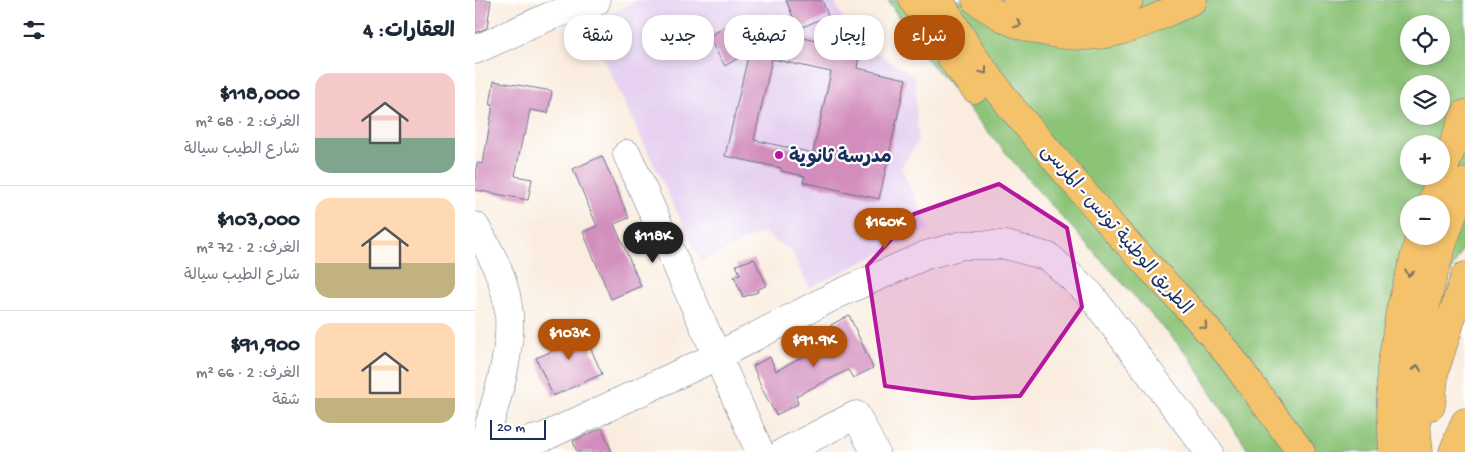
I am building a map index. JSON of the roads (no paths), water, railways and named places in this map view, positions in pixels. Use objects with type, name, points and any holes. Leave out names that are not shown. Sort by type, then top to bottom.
[{"type":"highway","points":[[913,0],[957,66],[997,118],[1045,169],[1116,231]]},
{"type":"highway","name":"الطريق الوطنية تونس - المرسى","points":[[939,0],[973,56],[1012,108],[1116,231],[1193,313],[1229,355],[1298,449]]},
{"type":"highway","points":[[976,0],[1003,18],[1031,29],[1061,36],[1095,37],[1129,29],[1193,0]]},
{"type":"highway","points":[[1017,0],[1051,11],[1077,14],[1101,10],[1129,0]]},
{"type":"highway","points":[[1450,153],[1465,114]]},
{"type":"highway","points":[[1419,452],[1416,424],[1416,372],[1424,316],[1438,258],[1465,182]]},
{"type":"highway","points":[[1393,452],[1391,369],[1400,311],[1418,245]]},
{"type":"highway","points":[[1425,452],[1435,370],[1465,276]]},
{"type":"highway","points":[[1453,452],[1465,422]]},
{"type":"street","points":[[475,50],[550,16],[595,1]]},
{"type":"street","points":[[627,154],[760,452]]},
{"type":"street","points":[[475,226],[501,274],[509,307],[509,345],[483,452],[547,444],[836,295],[926,255],[963,245],[1006,245],[1049,257],[1090,294],[1206,450]]},
{"type":"street","points":[[784,452],[856,415],[875,452]]},
{"type":"place","name":"مدرسة ثانوية","points":[[779,155]]}]
